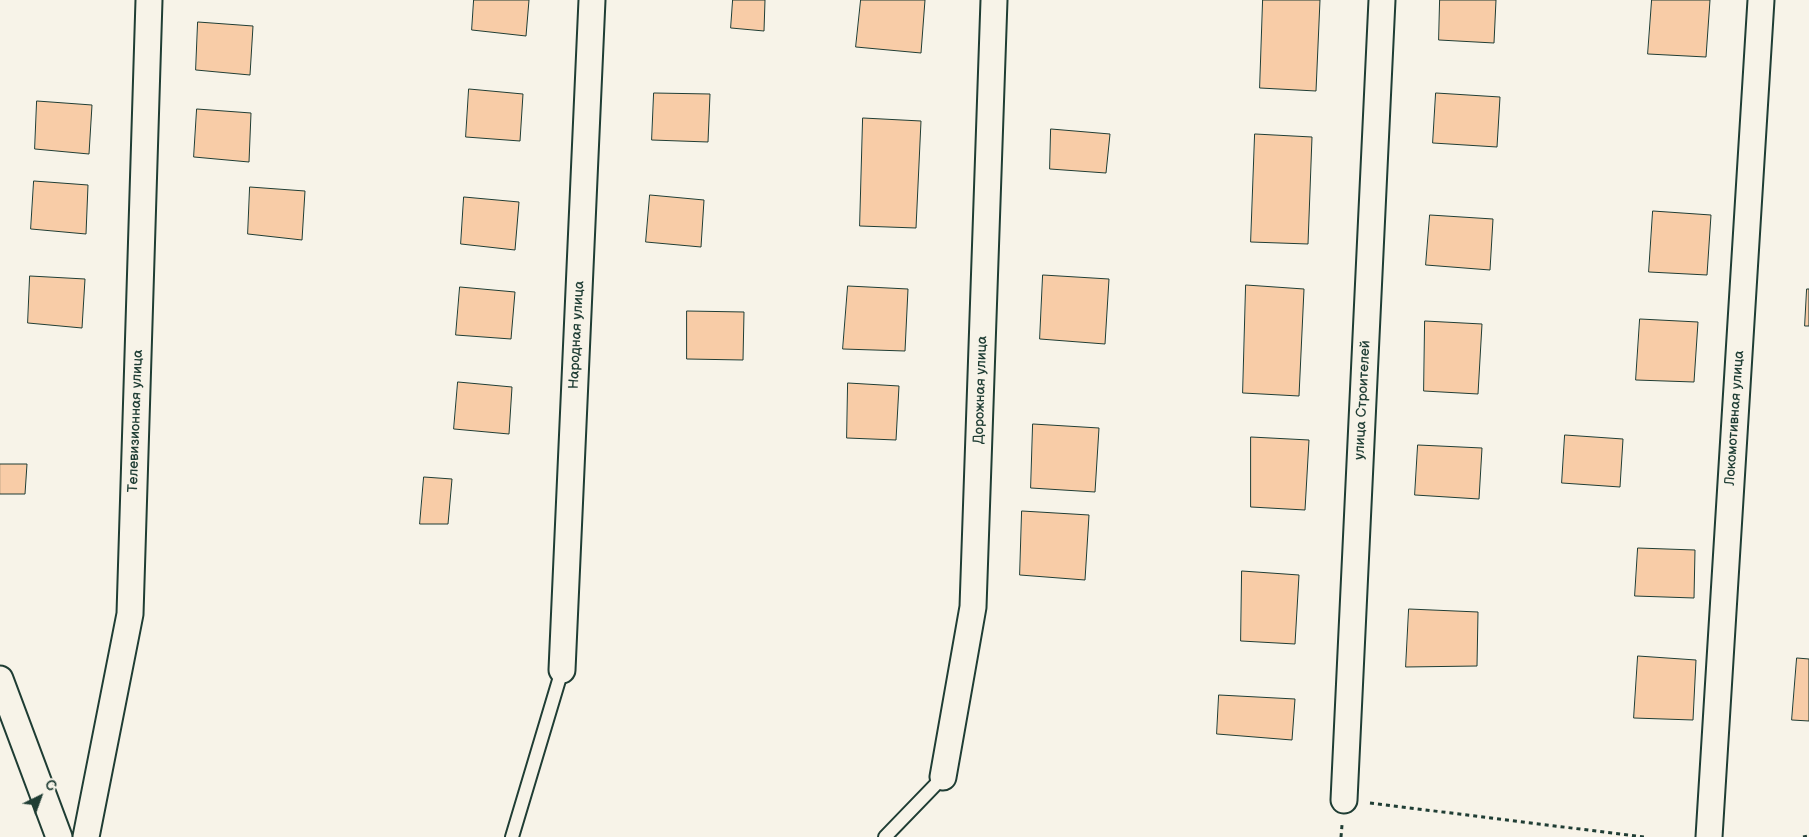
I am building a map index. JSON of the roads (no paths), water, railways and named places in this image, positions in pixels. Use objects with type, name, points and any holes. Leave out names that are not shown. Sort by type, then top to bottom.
[{"type":"street","name":"Телевизионная улица","points":[[86,837],[130,614],[149,0]]},
{"type":"street","name":"Народная улица","points":[[562,670],[592,0]]},
{"type":"street","name":"Дорожная улица","points":[[942,777],[973,607],[994,0]]},
{"type":"street","name":"улица Строителей","points":[[1344,800],[1382,0]]},
{"type":"street","name":"Локомотивная улица","points":[[1709,837],[1762,0]]},
{"type":"street","points":[[0,679],[59,837]]},
{"type":"lane","points":[[512,837],[562,670]]},
{"type":"lane","points":[[885,837],[942,777]]}]
